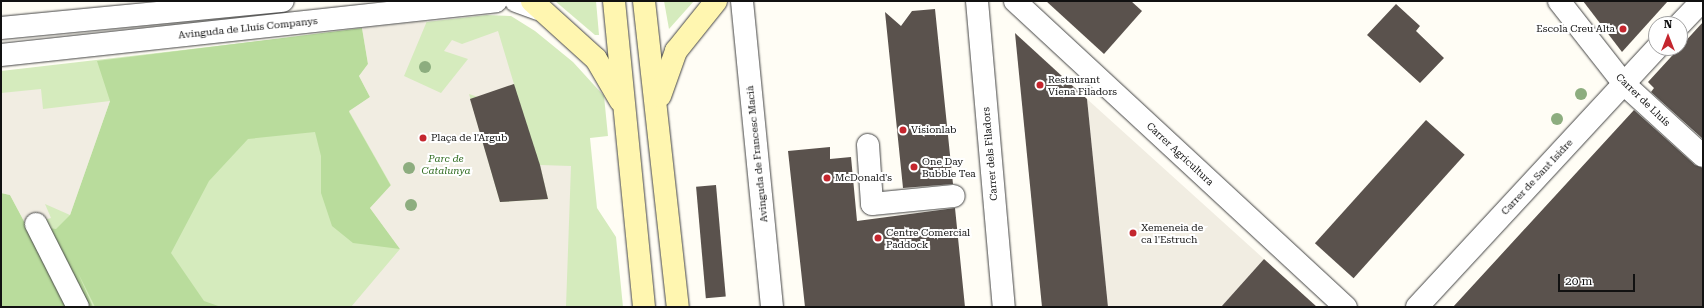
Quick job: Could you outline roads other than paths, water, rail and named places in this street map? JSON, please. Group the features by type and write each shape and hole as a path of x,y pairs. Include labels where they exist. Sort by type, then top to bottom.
{"main road":[{"path":"614,1 644,307"},
{"path":"644,1 678,307"},
{"path":"596,59 620,65 651,63 667,59 676,51 716,1"},
{"path":"535,5 596,59 625,110"},
{"path":"657,111 667,69 676,51"}],"street":[{"path":"1,28 283,1"},
{"name":"Avinguda de Lluís Companys","path":"1,55 496,1"},
{"path":"516,1 535,5"},
{"name":"Avinguda de Francesc Macià","path":"742,1 772,307"},
{"name":"Carrer dels Filadors","path":"976,1 1004,307"},
{"name":"Carrer Agricultura","path":"1015,1 1346,307"},
{"name":"Carrer de Lluís","path":"1559,1 1624,84 1703,156"},
{"path":"1688,16 1702,1"},
{"name":"Carrer de Sant Isidre","path":"1417,307 1650,56"},
{"path":"868,145 872,204 954,196"},
{"path":"36,224 78,307"}],"place":[{"name":"Escola Creu Alta","path":"1623,29"},
{"name":"Restaurant Viena Filadors","path":"1040,85"},
{"name":"Visionlab","path":"903,130"},
{"name":"Plaça de l'Argub","path":"423,138"},
{"name":"One Day Bubble Tea","path":"914,167"},
{"name":"McDonald's","path":"827,178"},
{"name":"Xemeneia de ca l'Estruch","path":"1133,233"},
{"name":"Centre Comercial Paddock","path":"878,238"}],"park label":[{"name":"Parc de Catalunya","path":"446,164"}]}
